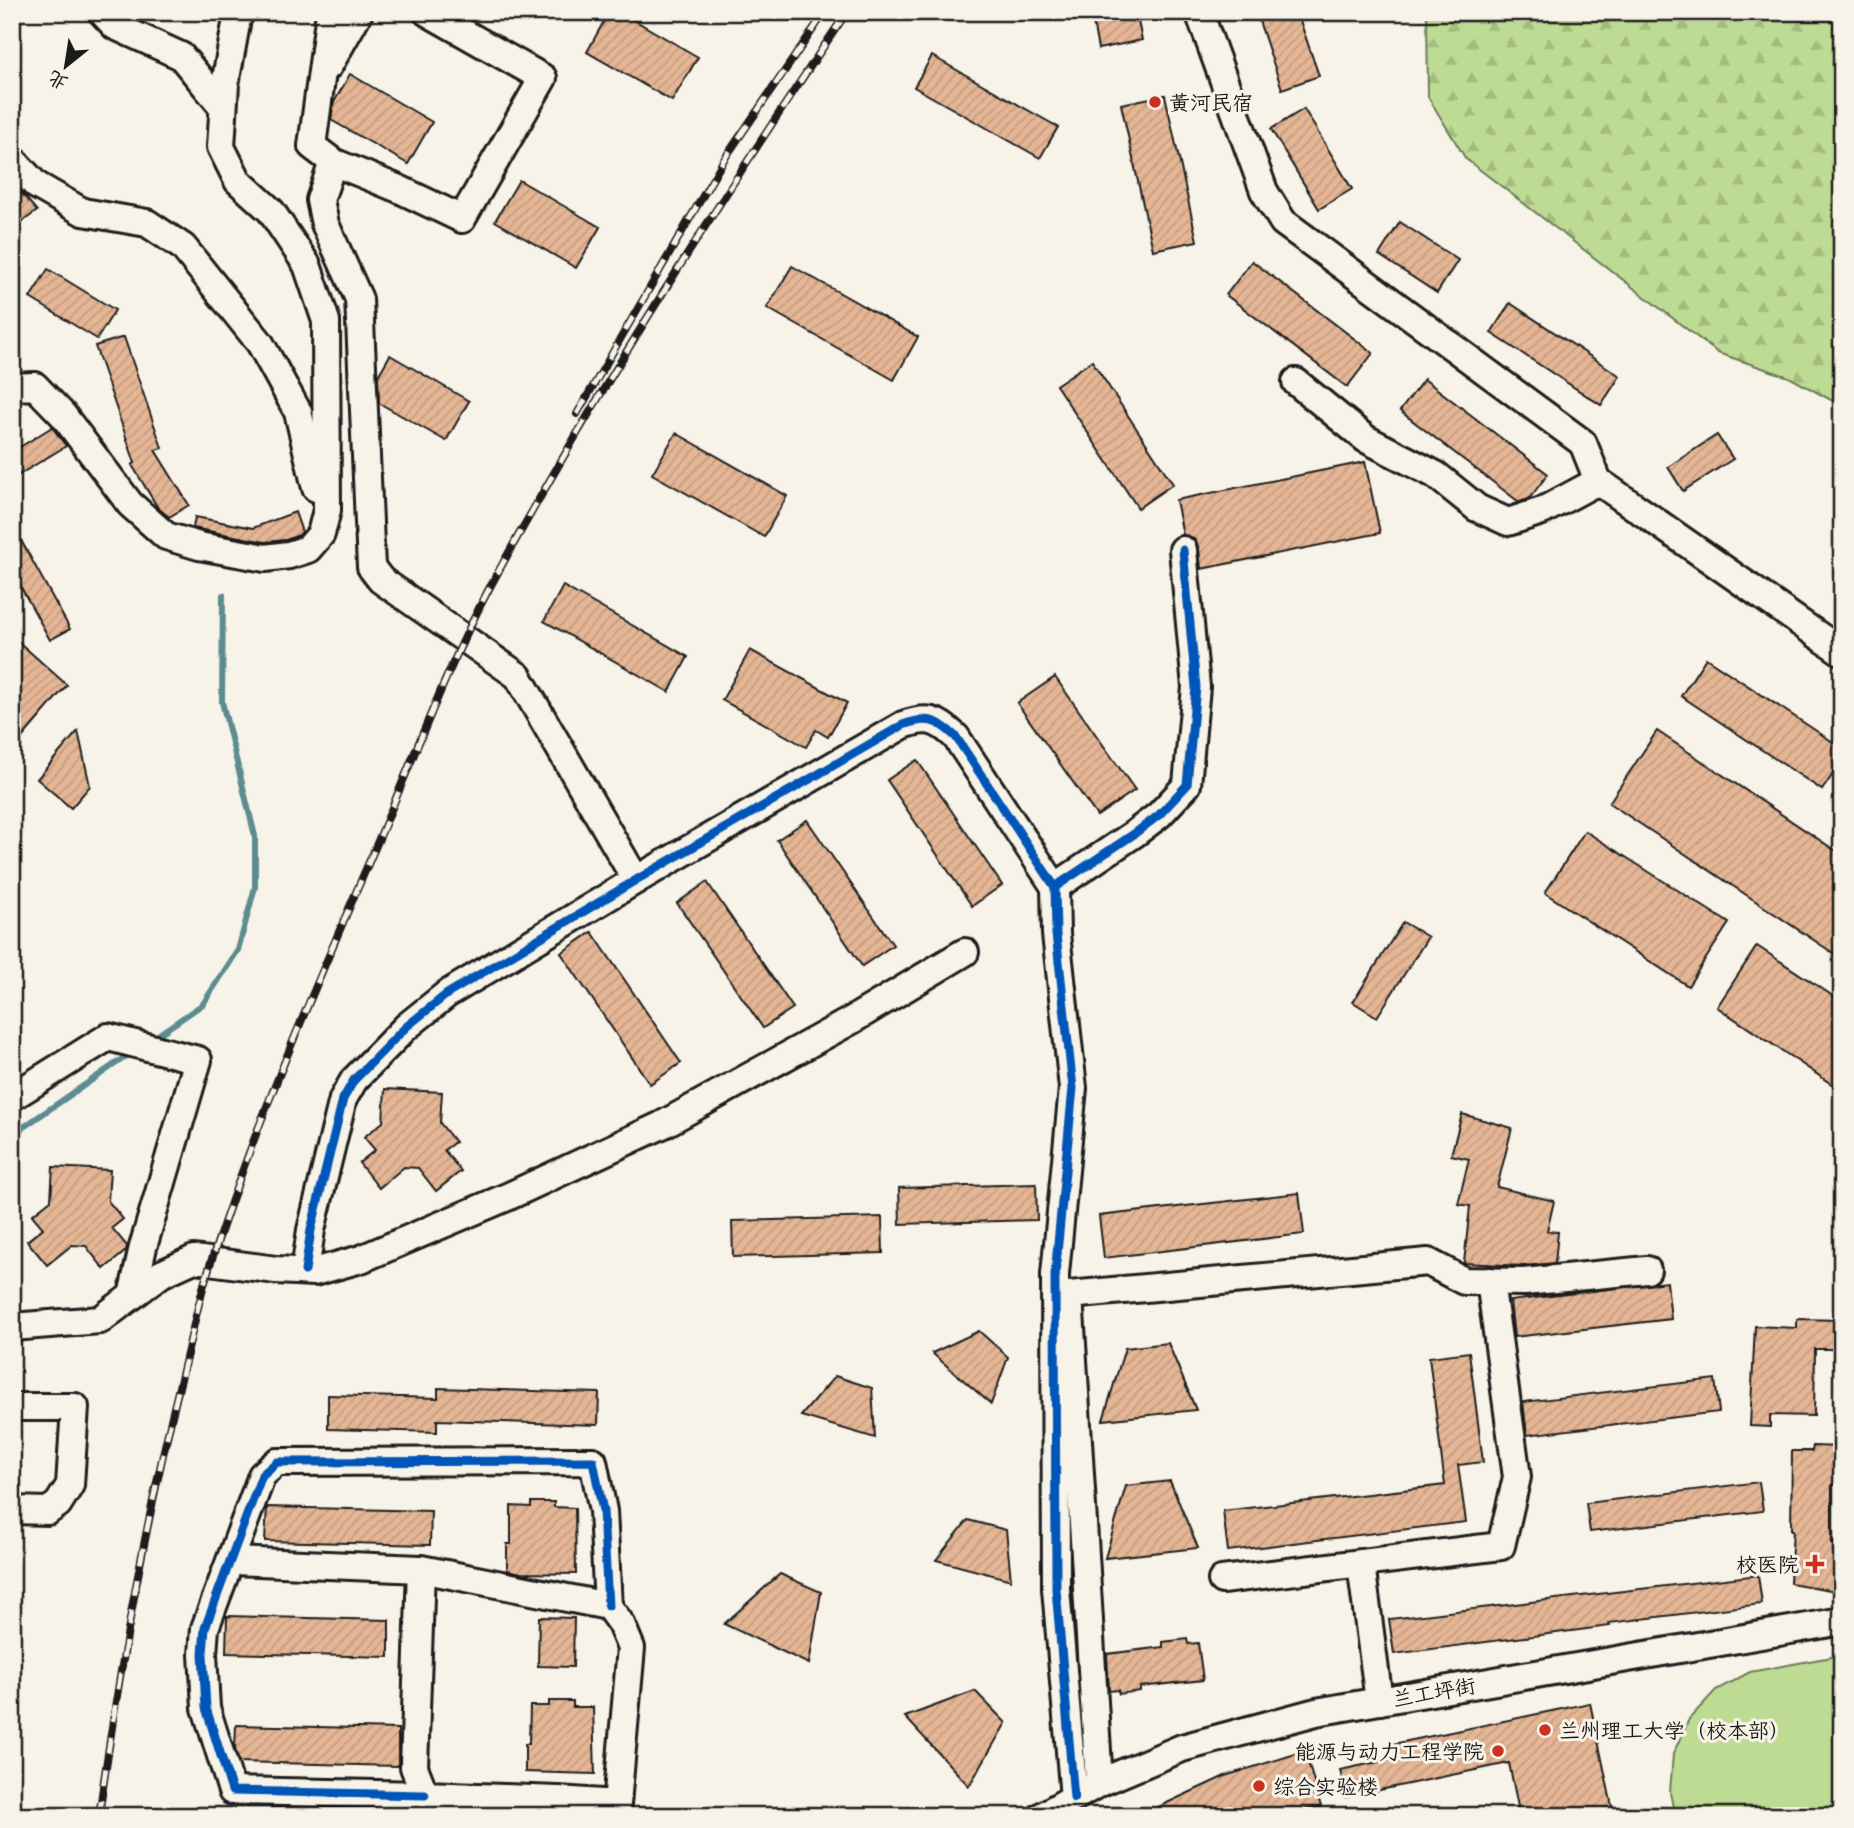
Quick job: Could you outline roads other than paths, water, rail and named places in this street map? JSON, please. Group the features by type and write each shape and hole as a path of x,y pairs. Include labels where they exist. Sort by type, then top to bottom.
{"street":[{"path":"102,12 115,26 181,57 223,107"},
{"path":"12,387 35,386 63,415 130,505 166,536 199,546 265,558 308,549 321,534 327,510 326,321 307,265 271,211 238,181 221,147 225,84 237,19 241,12"},
{"path":"331,12 312,146 333,162 399,188 462,219 543,78 427,12"},
{"path":"321,78 359,12"},
{"path":"1199,12 1264,191 1283,222 1583,443 1598,481 1842,652"},
{"path":"12,159 36,185 83,212 147,223 183,247 260,343 298,412 315,476 321,534"},
{"path":"333,162 320,200 326,224 359,299 371,568 381,580 518,677 636,880"},
{"path":"1296,382 1366,439 1436,475 1477,509 1508,522 1542,511 1598,481"},
{"path":"1055,887 1159,815 1187,785 1196,687 1182,550"},
{"path":"305,1272 311,1230 343,1099 354,1080 406,1027 447,994 636,880 903,725 920,719 945,726 956,737 1055,887 1056,934 1073,1088 1055,1274 1056,1588 1074,1798"},
{"path":"12,1327 100,1320 161,1274 194,1259 314,1272 361,1259 507,1197 662,1125 852,1020 965,952"},
{"path":"12,1097 108,1037 198,1059 143,1247 132,1296"},
{"path":"1099,1783 1069,1295 1428,1262 1464,1281 1524,1282 1647,1270"},
{"path":"1222,1580 1501,1546 1517,1477 1490,1281"},
{"path":"12,1408 75,1407 70,1485 65,1496 48,1511 12,1510"},
{"path":"593,1461 603,1511 608,1606 621,1624 631,1648 617,1804 558,1808 425,1795 232,1791 206,1708 203,1654 205,1628 232,1561 262,1475 277,1462 593,1461"},
{"path":"232,1561 421,1569 608,1606"},
{"path":"1361,1564 1379,1701"},
{"path":"421,1569 414,1767 425,1795"},
{"name":"兰工坪街","path":"1042,1816 1099,1783 1182,1748 1316,1712 1842,1622"}],"waterway":[{"path":"152,1039 203,1004 238,950 255,887 255,836 222,702 223,595"},
{"path":"12,1135 134,1051"}],"railway":[{"path":"577,414 723,161 825,12"},
{"path":"99,1816 144,1546 201,1294 242,1171 307,1008 445,682 491,585 574,438 662,294 847,12"}],"place":[{"name":"黄河民宿","path":"1155,102"},
{"name":"校医院","path":"1815,1564"},
{"name":"兰州理工大学（校本部）","path":"1545,1730"},
{"name":"能源与动力工程学院","path":"1498,1751"},
{"name":"综合实验楼","path":"1259,1786"}]}
